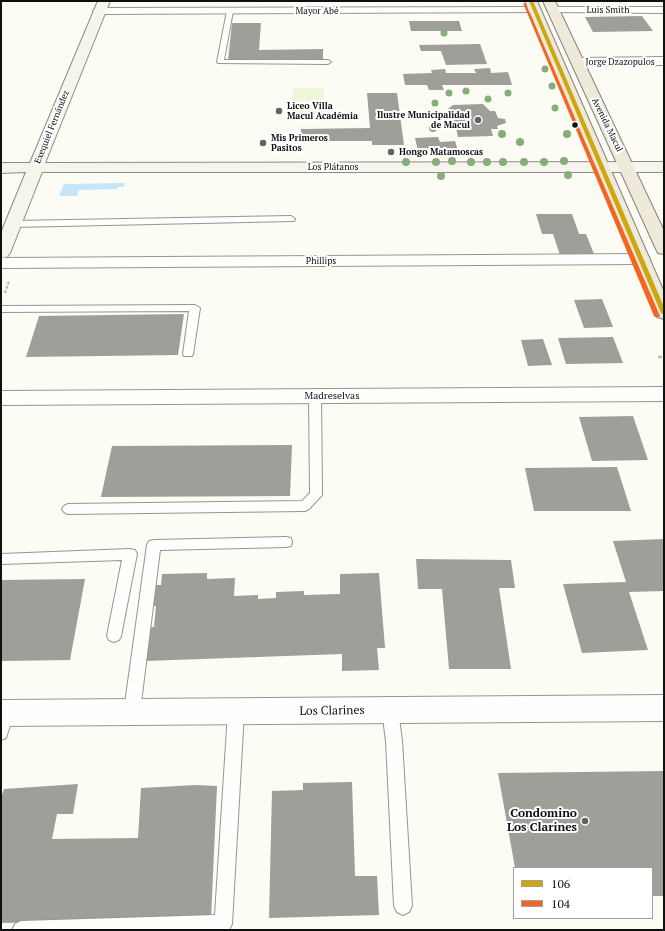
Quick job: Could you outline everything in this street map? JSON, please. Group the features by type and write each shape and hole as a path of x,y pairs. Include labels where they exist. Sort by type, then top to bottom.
{"main road":[{"name":"Avenida Macul","path":"533,6 664,313"},
{"name":"Avenida Macul","path":"551,6 664,249"}],"street":[{"name":"Mayor Abé","path":"102,6 230,11 533,6"},
{"name":"Exequiel Fernández","path":"1,253 102,6"},
{"name":"Luis Smith","path":"551,6 664,10"},
{"name":"Jorge Dzazopulos","path":"577,62 664,61"},
{"name":"Los Plátanos","path":"1,168 664,167"},
{"name":"Phillips","path":"1,263 641,259"},
{"name":"Madreselvas","path":"1,398 664,394"},
{"name":"Los Clarines","path":"3,720 132,711 236,712 664,708"}],"lane":[{"path":"230,11 220,62 328,62"},
{"path":"13,224 291,219"},
{"path":"1,309 195,308 188,354"},
{"path":"68,509 305,506 316,495 315,396"},
{"path":"132,711 154,545 286,542"},
{"path":"1,559 130,554 114,636"},
{"path":"390,710 394,741 403,906"},
{"path":"21,930 223,924 236,712"}],"path":[{"path":"658,357 664,357"}],"green space":[{"path":"293,88 324,88 324,117 291,117"}],"water":[{"path":"125,183 124,187 118,187 117,189 79,190 77,196 59,196 64,184"}],"building":[{"path":"642,16 653,31 593,32 585,17"},
{"path":"409,21 459,21 462,31 411,31"},
{"path":"232,23 261,23 259,50 323,49 323,59 228,60"},
{"path":"480,44 487,64 446,65 441,51 421,51 419,45"},
{"path":"490,68 491,73 508,72 512,85 442,85 444,90 429,90 427,85 405,85 403,74 432,73 431,70 445,69 446,73 476,73 474,69"},
{"path":"367,93 397,93 404,145 372,145 372,141 301,141 301,129 370,128"},
{"name":"Ilustre Municipalidad de Macul","path":"483,104 490,111 495,111 498,118 505,119 506,123 497,126 498,129 491,129 493,136 458,137 456,128 452,125 448,109 453,105"},
{"path":"438,137 440,142 455,141 458,151 418,151 415,138"},
{"path":"536,214 572,214 579,234 586,234 594,254 560,255 553,234 542,234"},
{"path":"602,299 613,327 584,328 574,300"},
{"path":"184,314 178,355 26,357 39,316"},
{"path":"613,337 623,363 566,364 558,338"},
{"path":"543,339 552,365 528,366 521,340"},
{"path":"633,416 648,460 592,461 579,417"},
{"path":"292,445 290,496 101,497 112,446"},
{"path":"617,467 631,511 534,511 525,468"},
{"path":"664,539 664,591 629,592 648,650 582,653 563,584 626,582 613,541"},
{"path":"416,559 511,560 515,588 499,588 511,669 449,669 442,589 418,589"},
{"path":"207,573 207,579 235,578 234,596 258,595 258,599 276,598 276,592 304,591 304,595 340,594 340,574 379,573 385,648 377,648 379,670 342,671 342,654 145,661 149,627 154,627 156,606 152,606 154,585 161,585 162,574"},
{"path":"85,579 70,660 1,661 1,580"},
{"name":"Condomino Los Clarines","path":"664,771 664,896 653,896 653,867 515,867 498,773"},
{"path":"352,782 355,876 377,876 379,915 269,918 272,791 303,790 303,783"},
{"path":"78,784 73,814 57,814 52,839 138,838 141,788 196,785 217,786 211,919 1,923 1,798 4,789"}],"transit line":[{"name":"106","path":"531,1 664,313"},
{"name":"104","path":"524,4 657,316"}],"place":[{"name":"Liceo Villa Macul Académia","path":"279,111"},
{"name":"Ilustre Municipalidad de Macul","path":"478,120"},
{"name":"Mis Primeros Pasitos","path":"263,143"},
{"name":"Hongo Matamoscas","path":"391,152"},
{"name":"Condomino Los Clarines","path":"585,821"}]}
